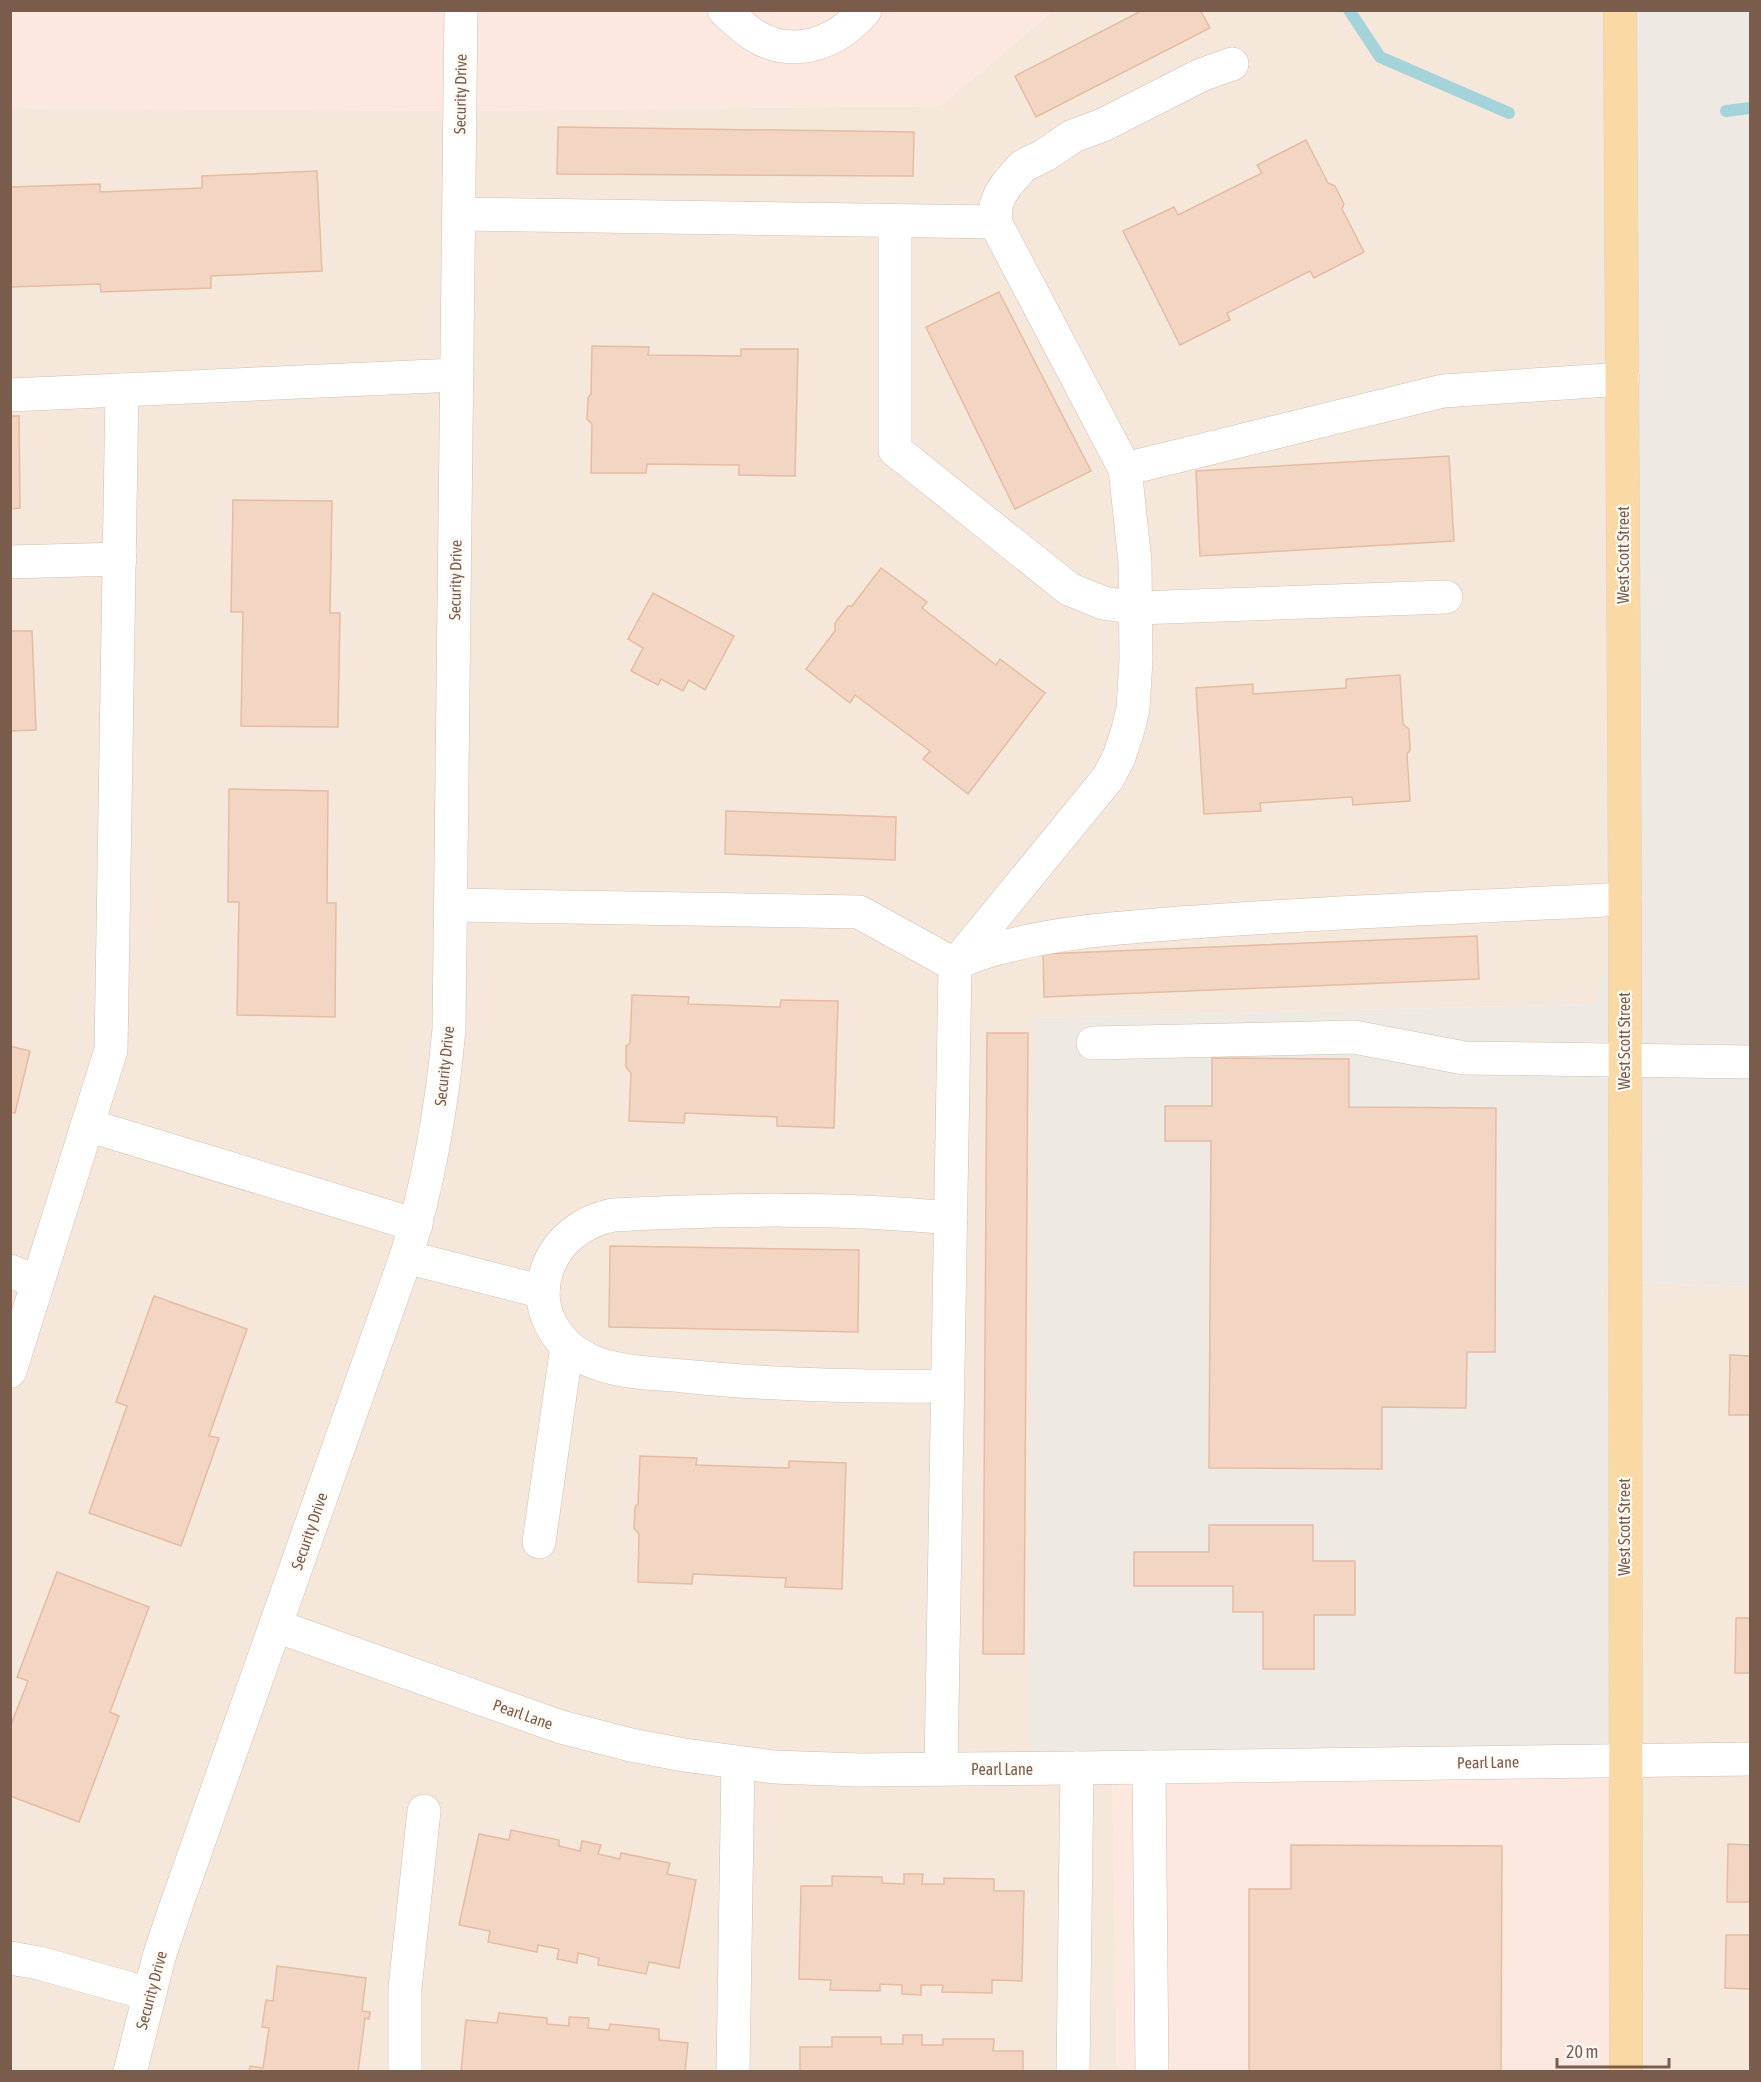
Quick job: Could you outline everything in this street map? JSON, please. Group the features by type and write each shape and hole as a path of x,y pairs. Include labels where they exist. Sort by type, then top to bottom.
{"main road":[{"name":"West Scott Street","path":"1620,10 1625,899 1626,2072"}],"street":[{"name":"Security Drive","path":"130,2072 149,1994 175,1909 406,1257 416,1225 435,1140 449,1029 461,10"},
{"path":"724,10 757,37 787,47 810,46 838,36 865,10"},
{"path":"941,1769 955,965 1108,778 1119,757 1133,709 1137,608 1132,525 1125,469 995,222 996,206 1006,184 1023,166 1045,155 1072,136 1103,125 1201,75 1232,64"},
{"path":"459,214 995,222"},
{"path":"895,221 896,450 1069,588 1103,603 1137,608 1446,597"},
{"path":"10,395 457,375"},
{"path":"1125,469 1443,391 1623,379"},
{"path":"10,1371 24,1276 87,1125 111,1050 122,390"},
{"path":"10,562 120,559"},
{"path":"1017,890 1050,936"},
{"path":"955,965 967,958 1050,936 1136,927 1233,919 1625,899"},
{"path":"451,905 859,912 955,965"},
{"path":"1093,1043 1354,1037 1464,1058 1750,1062"},
{"path":"87,1125 416,1225"},
{"path":"947,1386 807,1385 660,1374 605,1366 588,1360 567,1346 559,1337 546,1316 543,1292 549,1265 562,1244 579,1228 602,1217 613,1215 749,1209 835,1210 951,1218"},
{"path":"406,1257 543,1292"},
{"path":"539,1542 567,1346"},
{"name":"Pearl Lane","path":"276,1626 561,1726 631,1745 738,1763 810,1769 941,1769 1750,1759"},
{"path":"733,2072 738,1763"},
{"path":"1149,1767 1152,2072"},
{"path":"1072,2072 1077,1768"},
{"path":"405,2072 405,1988 424,1811"},
{"path":"10,1958 39,1963 149,1994"}],"shaded area":[{"path":"11,11 1053,11 940,106 460,111 11,108"},
{"path":"1053,11 1620,11 1625,899 1595,1004 1034,1018 1112,1768 1117,2071 11,2072 11,108 460,111 940,106"},
{"path":"1620,11 1750,11 1750,1287 1602,1281 1625,1761 1030,1768 1034,1018 1595,1004 1625,899"},
{"path":"1602,1281 1750,1287 1750,2071 1626,2071 1625,1761"},
{"path":"1625,1761 1626,2071 1117,2071 1112,1768"}],"building":[{"path":"1143,10 1200,10 1210,28 1036,117 1015,76"},
{"path":"558,127 914,132 913,176 557,174"},
{"path":"1306,140 1328,183 1335,186 1344,204 1342,209 1364,252 1314,278 1310,271 1227,313 1230,320 1180,345 1123,231 1174,207 1178,215 1262,173 1257,165"},
{"path":"317,171 322,271 211,276 211,288 101,292 100,284 10,287 10,187 100,184 100,192 202,188 202,176"},
{"path":"999,292 1091,471 1015,509 926,327"},
{"path":"592,346 649,347 648,355 741,356 741,349 798,349 795,476 739,475 739,465 647,464 646,473 591,473 592,424 587,419 588,398 591,394"},
{"path":"10,416 19,416 20,508 10,509"},
{"path":"1449,456 1454,541 1200,556 1196,471"},
{"path":"233,500 332,501 330,613 340,613 338,727 241,726 243,612 231,612"},
{"path":"881,568 927,602 922,608 996,665 1000,659 1045,693 968,794 923,759 930,751 855,695 850,703 806,669 835,631 835,623 848,606 852,606"},
{"path":"653,593 734,636 705,690 689,680 683,691 661,679 658,685 631,671 643,648 628,639"},
{"path":"10,631 32,631 36,730 10,731"},
{"path":"1400,675 1403,724 1409,729 1410,750 1407,754 1410,801 1353,805 1352,797 1260,803 1261,811 1204,814 1196,688 1253,684 1253,694 1346,688 1346,679"},
{"path":"229,789 328,791 327,903 336,903 335,1017 237,1015 239,902 228,902"},
{"path":"726,811 896,817 895,860 725,854"},
{"path":"1477,936 1479,979 1044,997 1043,954"},
{"path":"632,995 689,997 688,1004 780,1007 781,1000 838,1001 834,1128 777,1126 777,1117 685,1113 684,1123 629,1121 631,1073 626,1067 626,1046 630,1043"},
{"path":"987,1033 1028,1033 1024,1654 983,1654"},
{"path":"10,1046 30,1051 15,1113 10,1112"},
{"path":"1212,1058 1349,1059 1349,1107 1496,1108 1495,1352 1467,1352 1466,1408 1382,1407 1382,1469 1209,1468 1211,1141 1165,1141 1165,1106 1212,1106"},
{"path":"610,1246 859,1250 858,1332 609,1327"},
{"path":"154,1296 247,1329 209,1436 219,1438 181,1546 89,1513 127,1406 116,1402"},
{"path":"1730,1355 1750,1356 1750,1415 1729,1415"},
{"path":"640,1456 697,1458 696,1465 789,1468 789,1461 846,1463 842,1589 785,1587 786,1578 693,1574 692,1584 638,1582 639,1534 634,1528 635,1507 638,1504"},
{"path":"1209,1525 1313,1525 1313,1561 1355,1561 1355,1615 1314,1615 1314,1669 1263,1669 1263,1612 1233,1612 1233,1586 1134,1586 1134,1552 1209,1552"},
{"path":"57,1572 149,1607 110,1712 119,1716 79,1822 10,1796 10,1727 28,1681 17,1677"},
{"path":"1736,1618 1750,1618 1750,1673 1735,1673"},
{"path":"511,1830 559,1840 559,1846 580,1851 582,1841 601,1845 598,1854 620,1859 621,1853 670,1863 667,1874 696,1880 679,1968 649,1962 646,1974 598,1965 599,1958 578,1953 577,1963 557,1959 559,1949 538,1945 537,1952 488,1942 490,1931 459,1925 479,1834 509,1840"},
{"path":"1728,1844 1750,1845 1750,1902 1727,1902"},
{"path":"1291,1845 1502,1846 1501,2072 1249,2072 1249,1889 1291,1889"},
{"path":"904,1874 923,1874 922,1884 944,1884 944,1878 994,1879 994,1891 1024,1891 1022,1981 992,1980 992,1993 942,1992 943,1985 921,1985 921,1995 902,1994 902,1985 880,1984 880,1991 830,1990 831,1980 799,1979 801,1886 832,1886 832,1876 882,1877 882,1883 904,1884"},
{"path":"1726,1935 1750,1935 1750,1989 1725,1988"},
{"path":"277,1966 366,1978 362,2011 370,2012 369,2019 365,2018 358,2072 249,2072 250,2066 263,2068 269,2028 262,2027 266,2000 273,2001"},
{"path":"499,2013 547,2018 547,2024 569,2026 569,2017 589,2018 588,2028 609,2030 610,2024 659,2029 659,2040 688,2043 685,2072 461,2072 466,2020 497,2023"},
{"path":"903,2035 922,2035 922,2045 943,2045 943,2039 994,2039 993,2051 1023,2051 1023,2072 800,2072 800,2047 832,2047 832,2037 881,2037 881,2044 903,2044"}],"waterway":[{"path":"1349,10 1380,57 1509,113"},
{"path":"1726,111 1750,108"}]}
